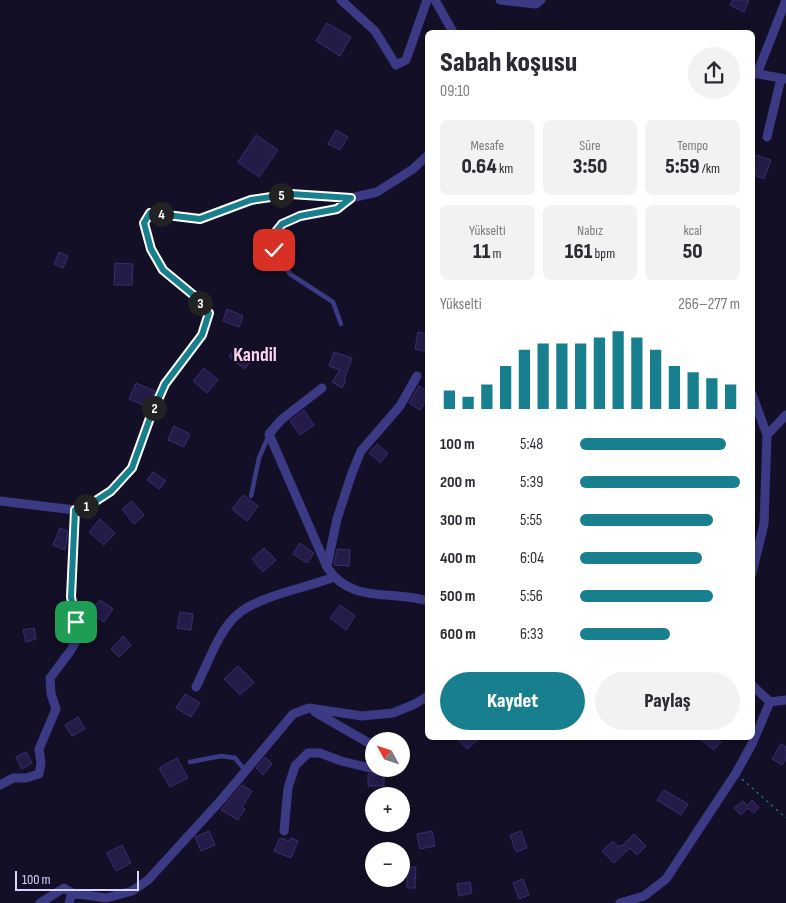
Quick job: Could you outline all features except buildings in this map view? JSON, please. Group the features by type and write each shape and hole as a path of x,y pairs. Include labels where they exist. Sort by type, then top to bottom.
{"street":[{"path":"341,0 375,31 396,65 406,60 427,0"},
{"path":"435,0 452,30"},
{"path":"500,0 536,4 541,0"},
{"path":"767,137 784,78 755,73 786,0"},
{"path":"0,501 75,510 88,506 111,491 132,468 150,418 165,384 202,335 209,313 197,298 163,270 151,249 144,223 150,213 200,219 251,200 291,194 351,198 377,192 413,169 425,158"},
{"path":"327,567 337,519 361,451 400,406 418,376"},
{"path":"322,388 282,419 269,434 327,567 334,577 356,591 414,597 425,600"},
{"path":"755,402 767,435 764,524 755,561"},
{"path":"767,435 786,415"},
{"path":"0,786 13,778 26,778 38,774 41,763 39,749 56,709 51,694 50,678 71,650 77,638 71,597 75,510"},
{"path":"196,687 224,631 238,614 263,600 334,577"},
{"path":"755,688 770,702"},
{"path":"40,903 64,888 72,894 106,898 132,891 148,880 222,799 293,714 309,708 362,716 392,713 425,698"},
{"path":"770,702 786,700"},
{"path":"755,737 770,702"},
{"path":"309,708 365,741"},
{"path":"620,903 644,896 666,879 736,774 754,740"},
{"path":"284,831 288,788 295,766 308,753 320,753 365,767"},
{"path":"69,903 72,894"}],"lane":[{"path":"341,324 333,302 290,274 274,250 274,234 282,224 300,216 337,209 351,198"},
{"path":"251,496 258,458 269,434"},
{"path":"190,762 221,756 235,758 245,770"}],"path":[{"path":"736,774 786,818"}],"district":[{"name":"Kandil","path":"255,354"}],"route":[{"path":"76,622 71,597 75,510 88,506 111,491 132,468 150,418 165,384 202,335 209,313 197,298 163,270 151,249 144,223 150,213 200,219 251,200 291,194 351,198 337,209 300,216 282,224 274,234 274,250"}]}
